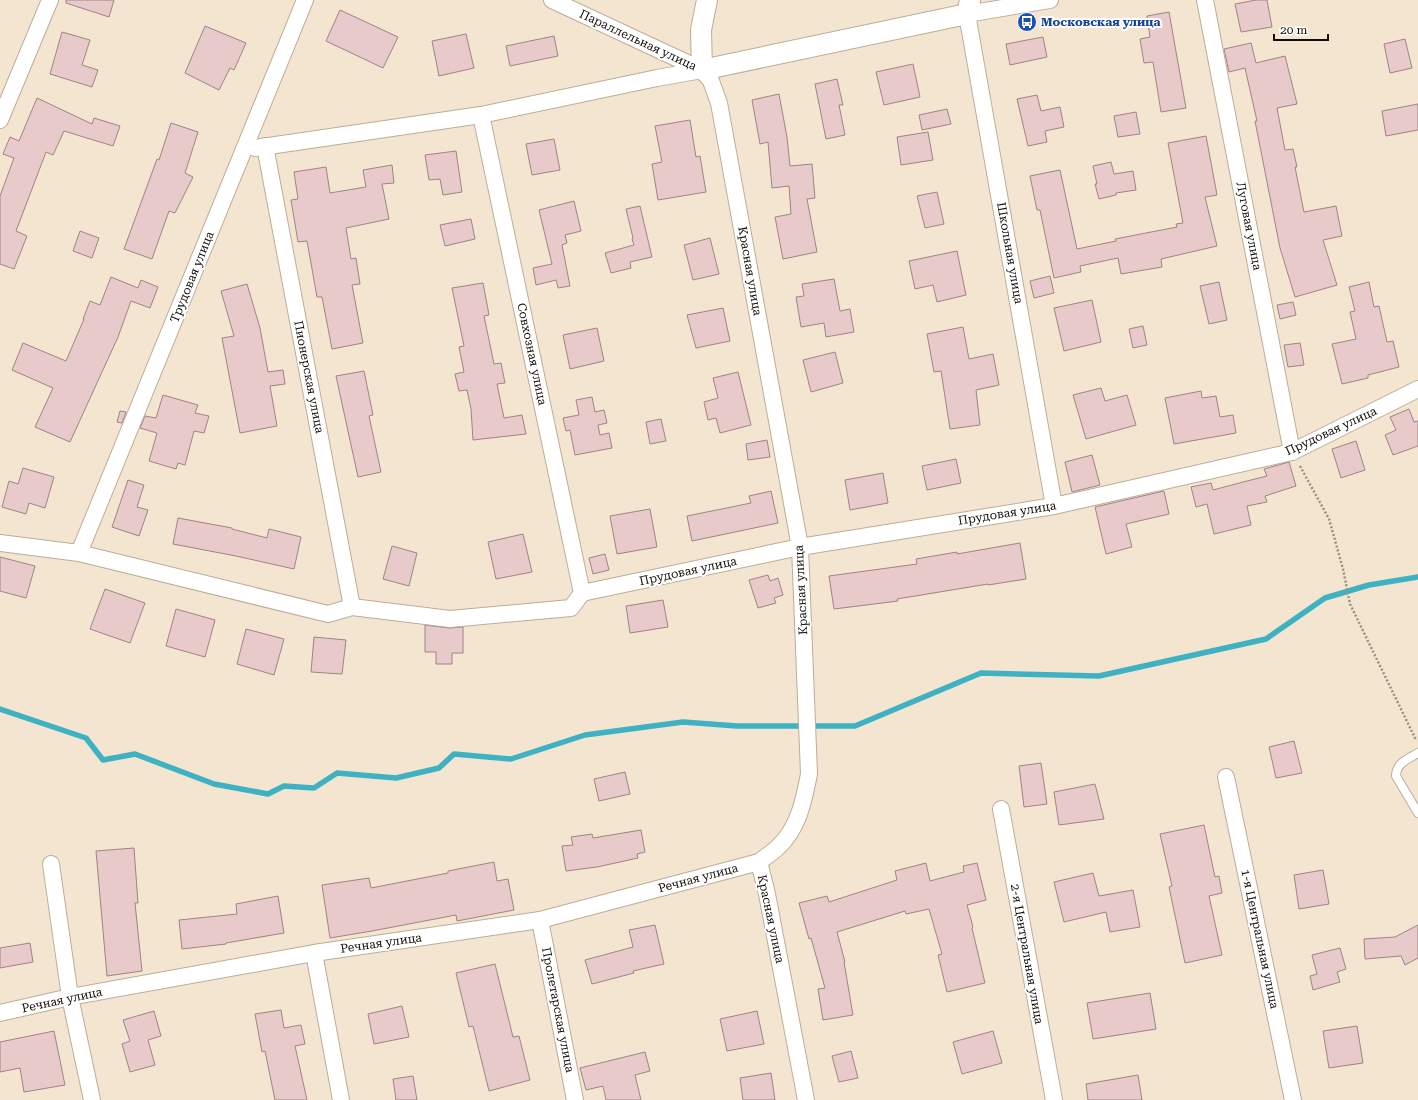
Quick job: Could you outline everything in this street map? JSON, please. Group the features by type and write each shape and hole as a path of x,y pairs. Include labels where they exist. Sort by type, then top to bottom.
{"street":[{"path":"0,120 50,0"},
{"name":"Трудовая улица","path":"79,553 305,0"},
{"name":"Параллельная улица","path":"552,0 702,70"},
{"path":"702,70 701,30 707,0"},
{"path":"244,149 481,114 702,70 969,7 1050,0"},
{"name":"Луговая улица","path":"1205,0 1292,452"},
{"name":"Школьная улица","path":"969,7 1054,506"},
{"name":"Красная улица","path":"702,70 711,81 719,103 800,547 809,774 803,805 794,827 780,846 759,862 767,894 806,1100"},
{"name":"Совхозная улица","path":"481,114 582,593"},
{"name":"Пионерская улица","path":"265,146 352,607"},
{"name":"Прудовая улица","path":"582,593 800,547 1054,506 1292,452 1418,389"},
{"path":"0,543 79,553 328,614 352,607 450,619 571,608 582,593"},
{"name":"1-я Центральная улица","path":"1226,777 1293,1100"},
{"name":"2-я Центральная улица","path":"1001,809 1054,1100"},
{"name":"Речная улица","path":"0,1013 70,997 314,953 540,920 759,862"},
{"path":"50,864 70,997 92,1100"},
{"name":"Пролетарская улица","path":"540,920 575,1100"},
{"path":"314,953 341,1100"}],"lane":[{"path":"1418,753 1400,764 1396,772 1397,779 1418,813"}],"path":[{"path":"1292,452 1329,519 1343,569 1350,604 1418,744"}],"building":[{"path":"66,0 114,0 109,17 66,3"},
{"path":"1256,0 1267,0 1272,27 1241,32 1235,4"},
{"path":"340,10 398,37 383,68 326,41"},
{"path":"1169,12 1186,108 1161,112 1153,62 1144,63 1140,39 1150,37 1147,16"},
{"path":"205,26 246,43 234,70 230,68 219,90 185,73"},
{"path":"62,32 90,40 82,65 98,70 92,87 50,74"},
{"path":"466,34 474,68 439,76 432,41"},
{"path":"554,36 558,56 510,66 506,46"},
{"path":"1043,37 1047,57 1010,65 1006,44"},
{"path":"1405,39 1412,68 1390,73 1384,44"},
{"path":"1251,43 1256,63 1285,56 1297,104 1277,108 1285,150 1293,149 1304,212 1336,206 1342,236 1323,240 1337,285 1295,297 1280,248 1255,121 1257,121 1245,68 1229,72 1224,49"},
{"path":"913,64 920,97 884,105 876,72"},
{"path":"837,79 843,105 839,105 845,135 826,139 815,84"},
{"path":"779,94 787,137 790,166 812,164 815,198 807,199 817,252 783,259 775,217 791,214 789,186 772,188 768,142 760,144 752,100"},
{"path":"1037,95 1041,111 1060,107 1064,127 1045,131 1047,142 1028,146 1017,99"},
{"path":"37,98 92,124 94,118 120,126 113,146 64,131 53,155 46,152 16,231 27,236 14,269 0,264 0,196 14,158 3,154 10,137 19,141"},
{"path":"1418,104 1418,130 1386,136 1382,111"},
{"path":"947,109 951,124 922,130 919,115"},
{"path":"1136,112 1140,134 1118,137 1114,116"},
{"path":"690,120 696,157 700,156 706,192 658,200 652,164 662,162 655,126"},
{"path":"171,123 198,132 185,173 193,177 175,213 169,211 152,259 124,249 157,159 159,160"},
{"path":"928,132 933,160 901,165 897,137"},
{"path":"1206,136 1217,195 1205,197 1217,246 1161,259 1162,267 1121,274 1118,258 1080,266 1081,272 1054,278 1040,210 1037,210 1030,176 1060,170 1077,249 1116,241 1115,239 1177,227 1176,224 1183,223 1168,143"},
{"path":"554,139 560,170 532,175 526,144"},
{"path":"456,151 462,192 443,195 440,179 429,180 425,155"},
{"path":"1111,162 1114,174 1133,171 1136,190 1116,193 1116,195 1099,199 1095,184 1097,184 1093,166"},
{"path":"392,165 394,183 382,184 389,219 346,228 351,259 356,258 360,284 352,285 363,343 332,349 322,297 317,297 307,241 298,242 291,200 298,199 294,172 326,167 330,193 366,187 363,170"},
{"path":"937,192 944,224 925,228 917,196"},
{"path":"574,201 581,231 565,235 567,243 562,245 570,286 558,288 556,280 536,285 533,268 552,264 539,210"},
{"path":"640,206 652,257 630,262 631,268 611,273 605,253 634,245 626,209"},
{"path":"471,219 475,239 445,246 440,225"},
{"path":"80,231 99,238 92,258 73,251"},
{"path":"710,238 719,274 693,280 684,245"},
{"path":"957,251 966,295 937,302 933,285 915,289 909,261"},
{"path":"1050,276 1054,293 1034,298 1030,281"},
{"path":"111,277 138,288 141,280 158,287 150,308 131,301 118,337 70,442 35,427 53,388 12,370 23,343 66,361 90,301 100,305"},
{"path":"834,279 840,311 850,309 854,332 826,337 824,323 801,327 796,297 804,296 802,284"},
{"path":"1219,282 1227,320 1209,324 1200,286"},
{"path":"1369,282 1374,307 1379,306 1387,342 1393,341 1399,367 1368,375 1368,378 1342,384 1332,344 1356,339 1350,312 1355,311 1349,287"},
{"path":"483,283 489,315 484,316 494,364 501,363 505,383 497,384 504,418 522,415 526,434 473,440 471,409 467,390 459,391 455,374 464,372 459,347 464,346 452,288"},
{"path":"247,284 260,328 268,372 283,370 285,384 270,386 277,426 240,433 222,338 234,336 221,291"},
{"path":"1092,300 1101,342 1064,351 1054,308"},
{"path":"1293,302 1296,315 1280,319 1277,305"},
{"path":"723,308 730,341 696,348 687,315"},
{"path":"1143,326 1147,345 1133,348 1129,329"},
{"path":"963,327 969,359 993,354 999,385 976,390 980,425 950,429 941,371 934,372 927,334"},
{"path":"597,328 604,361 570,369 563,335"},
{"path":"1300,343 1304,365 1288,367 1284,345"},
{"path":"835,352 843,383 811,392 803,360"},
{"path":"364,371 373,415 369,416 381,472 358,477 336,376"},
{"path":"738,372 751,425 720,433 716,418 708,420 704,402 718,398 713,378"},
{"path":"1101,388 1105,401 1127,395 1136,425 1086,439 1073,395"},
{"path":"1201,391 1202,398 1216,396 1220,417 1233,415 1236,433 1174,444 1165,398"},
{"path":"163,395 198,405 195,413 209,416 204,433 194,431 185,465 178,463 176,469 149,461 157,433 140,428 145,416 156,418"},
{"path":"592,397 595,412 604,410 607,423 598,425 600,435 609,433 612,448 575,455 570,430 566,431 563,418 579,415 576,400"},
{"path":"1409,409 1414,422 1418,421 1418,446 1393,455 1385,435 1396,430 1390,417"},
{"path":"120,411 126,412 122,423 117,422"},
{"path":"661,419 666,441 650,444 646,422"},
{"path":"767,440 770,457 748,460 746,444"},
{"path":"1356,441 1365,470 1341,478 1332,449"},
{"path":"1092,455 1100,485 1072,492 1065,462"},
{"path":"956,459 961,483 927,490 922,466"},
{"path":"1289,462 1296,486 1265,496 1267,502 1247,506 1251,525 1214,534 1207,504 1196,507 1191,487 1211,483 1213,490 1267,476 1264,469"},
{"path":"23,468 54,477 45,508 29,503 26,514 2,507 9,481 18,484"},
{"path":"883,473 888,503 850,510 845,480"},
{"path":"128,480 144,485 137,507 148,510 139,536 112,527"},
{"path":"771,491 778,523 692,541 687,516 751,503 749,496"},
{"path":"1164,491 1169,514 1126,524 1132,547 1106,554 1095,507"},
{"path":"650,509 657,547 617,554 610,516"},
{"path":"178,518 232,528 267,538 269,529 301,537 294,569 173,544"},
{"path":"523,534 532,572 496,579 488,542"},
{"path":"1020,543 1026,579 897,599 898,601 834,609 829,576 917,564 916,559 957,552 957,554"},
{"path":"392,546 417,553 409,586 383,579"},
{"path":"605,554 609,570 593,574 589,558"},
{"path":"0,557 35,566 26,598 0,591"},
{"path":"768,575 770,581 778,578 783,595 774,598 776,603 758,608 749,580"},
{"path":"105,589 145,603 130,643 90,629"},
{"path":"663,600 668,627 630,633 626,606"},
{"path":"176,609 215,620 205,657 166,646"},
{"path":"425,625 449,628 463,627 463,653 452,653 452,664 436,664 436,652 425,652"},
{"path":"246,629 284,639 274,675 237,664"},
{"path":"314,637 346,640 342,674 311,672"},
{"path":"1294,741 1302,773 1276,778 1269,747"},
{"path":"1041,763 1047,804 1024,807 1019,766"},
{"path":"625,772 630,794 599,801 594,779"},
{"path":"1095,784 1104,819 1059,825 1054,792"},
{"path":"1204,825 1215,877 1219,876 1222,893 1209,896 1222,955 1185,963 1169,887 1172,886 1160,834"},
{"path":"641,830 645,852 637,854 638,858 597,867 566,871 562,846 573,845 571,837 592,834 593,838"},
{"path":"134,848 138,903 135,903 142,971 107,976 96,851"},
{"path":"494,862 497,881 508,879 514,910 457,921 456,915 330,938 322,885 369,878 371,888 448,873 448,871"},
{"path":"926,863 930,881 964,872 963,866 977,863 986,900 967,905 985,983 947,992 938,955 942,954 929,909 906,914 905,911 837,932 845,962 853,1015 823,1020 818,989 825,988 811,938 809,939 799,903 827,896 829,902 897,880 895,871"},
{"path":"1323,870 1329,904 1299,909 1294,875"},
{"path":"1093,873 1099,896 1133,890 1140,927 1110,932 1106,912 1064,922 1054,882"},
{"path":"278,896 284,933 226,944 182,949 179,920 237,914 236,904"},
{"path":"655,925 664,964 633,971 634,973 592,984 585,960 633,947 629,930"},
{"path":"1418,925 1418,958 1405,965 1401,956 1365,959 1364,939 1395,937"},
{"path":"30,943 33,962 0,968 0,948"},
{"path":"1340,948 1346,969 1337,972 1340,982 1313,990 1310,976 1317,974 1312,955"},
{"path":"495,964 513,1037 519,1036 530,1080 489,1091 473,1026 469,1027 456,973"},
{"path":"1150,993 1156,1029 1093,1039 1087,1003"},
{"path":"402,1006 409,1037 374,1044 368,1014"},
{"path":"281,1010 284,1028 301,1025 305,1044 295,1046 307,1100 275,1100 265,1051 262,1052 255,1014"},
{"path":"154,1011 161,1036 148,1040 155,1065 130,1072 122,1044 130,1041 123,1020"},
{"path":"757,1011 764,1044 727,1051 720,1019"},
{"path":"1357,1026 1363,1063 1329,1068 1323,1031"},
{"path":"54,1031 65,1085 24,1092 20,1068 0,1072 0,1042"},
{"path":"993,1031 1002,1063 962,1074 953,1042"},
{"path":"851,1051 858,1078 839,1082 832,1056"},
{"path":"645,1052 650,1071 635,1075 641,1100 606,1100 603,1086 586,1090 580,1068"},
{"path":"771,1073 775,1100 743,1100 740,1078"},
{"path":"1138,1075 1142,1100 1088,1100 1086,1084"},
{"path":"413,1076 417,1100 396,1100 393,1079"}],"waterway":[{"path":"0,709 86,738 103,760 135,754 214,784 268,794 284,786 314,788 337,773 396,778 439,768 454,754 511,759 585,735 683,722 737,726 855,726 981,673 1099,676 1266,639 1325,598 1369,585 1418,577"}],"place":[{"name":"Московская улица","path":"1027,22"}]}
